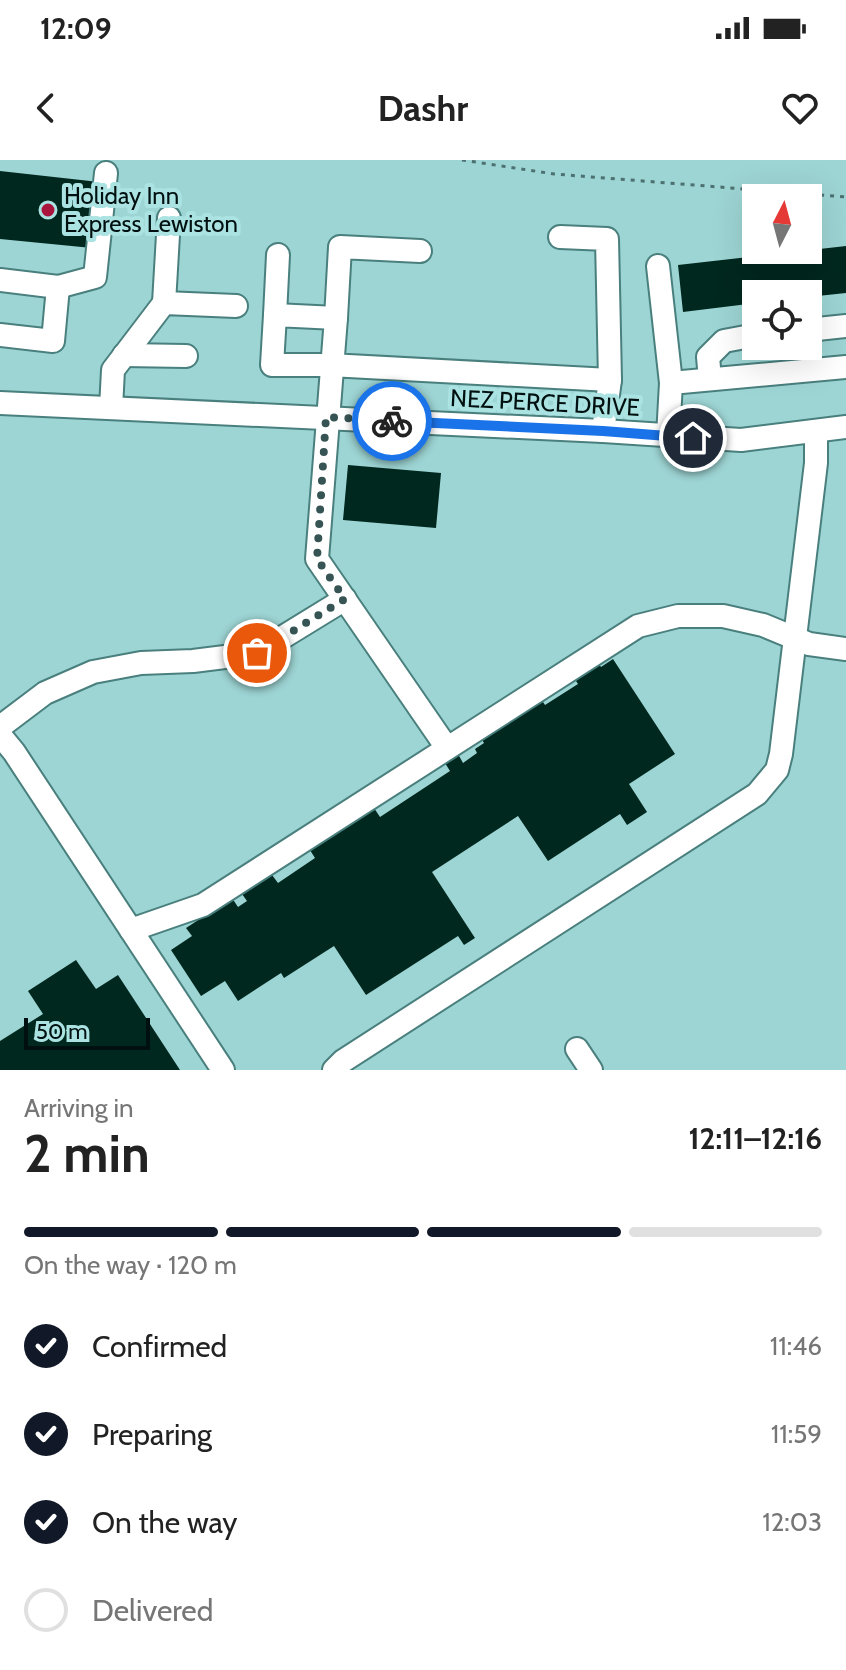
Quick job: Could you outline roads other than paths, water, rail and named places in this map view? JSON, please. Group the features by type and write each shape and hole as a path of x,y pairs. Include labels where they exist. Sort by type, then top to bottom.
{"street":[{"path":"0,280 58,287 95,277 106,173"},
{"path":"111,408 113,370 164,303 169,218"},
{"path":"560,237 607,239 610,380 603,431"},
{"path":"420,251 340,247 317,559 447,748"},
{"path":"278,255 272,365 330,365 610,380"},
{"path":"658,266 671,383 668,436"},
{"path":"0,335 53,341 58,287"},
{"path":"164,303 236,306"},
{"path":"275,315 336,318"},
{"path":"822,329 846,326"},
{"path":"710,379 708,357 724,341 742,338"},
{"path":"124,355 186,356"},
{"path":"671,383 846,367"},
{"name":"NEZ PERCE DRIVE","path":"0,403 741,440 846,427"},
{"path":"334,1070 343,1061 757,794 777,770 816,463 816,431"},
{"path":"0,727 45,693 93,672 141,663 193,661 257,653 345,599"},
{"path":"131,930 203,905 638,626 678,616 723,616 763,625 809,644 846,649"},
{"path":"0,735 223,1070"},
{"path":"577,1049 591,1070"}],"place":[{"name":"Holiday Inn Express Lewiston","path":"48,210"}]}
